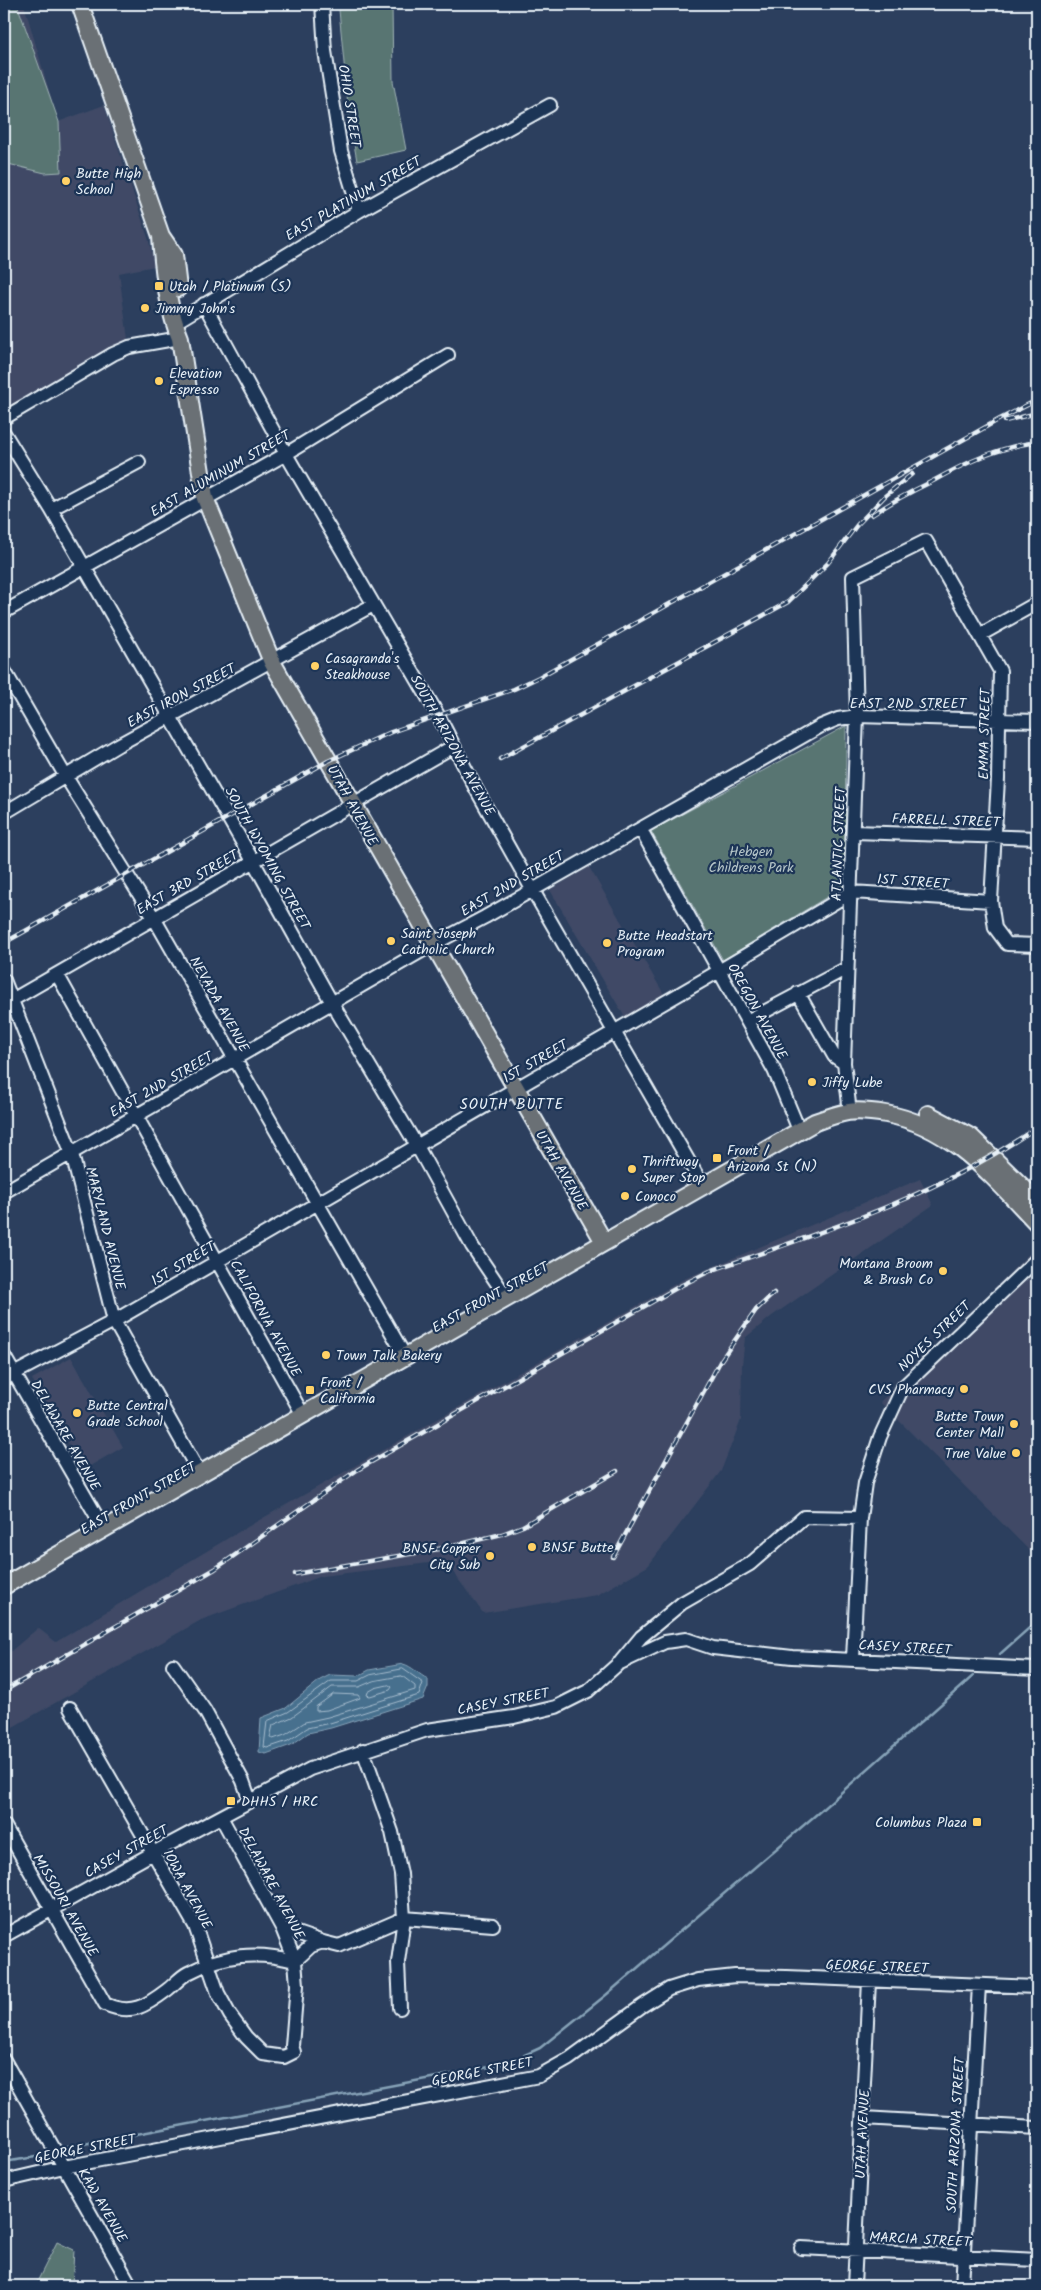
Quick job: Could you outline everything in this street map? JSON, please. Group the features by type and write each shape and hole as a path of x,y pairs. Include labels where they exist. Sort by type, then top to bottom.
{"main road":[{"path":"80,4 160,236"},
{"name":"UTAH AVENUE","path":"160,236 174,255 178,326"},
{"name":"UTAH AVENUE","path":"160,236 164,272 178,326 205,498 272,662 602,1239"},
{"name":"EAST FRONT STREET","path":"4,1574 101,1524 197,1470 829,1107 849,1107 870,1102 908,1107 946,1123 971,1137 979,1153"},
{"path":"979,1153 984,1167 1037,1223"},
{"path":"979,1153 1034,1198"},
{"path":"984,1167 1007,1183 1023,1198 1034,1198"},
{"name":"EAST FRONT STREET","path":"4,1586 101,1524"}],"street":[{"name":"OHIO STREET","path":"322,4 325,50 341,151 359,211"},
{"name":"EAST PLATINUM STREET","path":"4,418 112,354 178,326 204,304 359,211 550,105"},
{"name":"SOUTH ARIZONA AVENUE","path":"204,304 286,454 454,746 532,890 701,1182"},
{"name":"EAST ALUMINUM STREET","path":"4,612 286,454 448,355"},
{"name":"SOUTH WYOMING STREET","path":"4,434 51,509 472,1246 504,1294"},
{"path":"51,509 139,462"},
{"name":"ATLANTIC STREET","path":"849,1107 844,1064 852,892 857,716 853,577 926,541"},
{"name":"EMMA STREET","path":"926,541 1000,671 1000,719 992,901 995,928 1007,944 1037,945"},
{"path":"980,635 1037,603"},
{"name":"EAST IRON STREET","path":"4,813 170,717 373,605"},
{"name":"NEVADA AVENUE","path":"4,670 66,777 154,918 402,1352"},
{"name":"EAST 2ND STREET","path":"4,1192 432,944 485,917 838,718 857,716 1037,721"},
{"name":"EAST 3RD STREET","path":"12,1000 454,746"},
{"name":"OREGON AVENUE","path":"641,830 774,1070 798,1126"},
{"name":"FARRELL STREET","path":"854,832 1037,838"},
{"name":"1ST STREET","path":"9,1377 114,1321 719,972 852,892 992,901"},
{"path":"747,1021 847,968"},
{"name":"CALIFORNIA AVENUE","path":"57,974 301,1411"},
{"name":"MARYLAND AVENUE","path":"4,980 72,1154 114,1321 197,1470"},
{"path":"798,993 834,1056 844,1064"},
{"name":"NOYES STREET","path":"853,1659 860,1518 865,1483 880,1437 903,1387 1037,1259"},
{"name":"DELAWARE AVENUE","path":"4,1356 9,1377 101,1524"},
{"path":"618,1664 641,1637 682,1603 750,1564 804,1517 860,1518"},
{"name":"CASEY STREET","path":"4,1936 153,1852 310,1769 427,1730 556,1707 588,1691 618,1664 665,1642 686,1639 713,1648 792,1658 853,1659 1037,1669"},
{"path":"173,1665 205,1711 242,1781 250,1801"},
{"name":"IOWA AVENUE","path":"70,1708 195,1926 207,1964 230,2015 246,2037 263,2054 284,2057 294,2052"},
{"path":"363,1750 392,1832 401,1874 404,1918 398,1962 400,2008"},
{"name":"DELAWARE AVENUE","path":"221,1817 282,1928 295,1961 297,1985 292,2046 294,2052"},
{"name":"MISSOURI AVENUE","path":"4,1825 50,1910 105,2004 116,2009 138,2009 167,1990 186,1974 207,1964"},
{"path":"282,1928 339,1946 404,1918 493,1925"},
{"path":"207,1964 239,1955 278,1957 295,1961 311,1946 323,1942"},
{"name":"GEORGE STREET","path":"4,2181 64,2167 539,2076 569,2059 642,2006 669,1989 698,1980 735,1976 979,1984 1037,1988"},
{"name":"UTAH AVENUE","path":"854,2286 869,1981"},
{"name":"SOUTH ARIZONA STREET","path":"962,2286 979,1984"},
{"name":"KAW AVENUE","path":"4,2060 131,2286"},
{"path":"862,2118 971,2126 1037,2128"},
{"name":"MARCIA STREET","path":"801,2248 1037,2260"}],"shaded area":[{"name":"Butte High School","path":"4,4 24,4 58,122 104,105 149,241 155,266 119,273 129,347 4,418"},
{"name":"Butte Headstart Program","path":"589,867 665,996 626,1019 550,890"},
{"path":"920,1179 933,1205 772,1316 745,1338 742,1365 741,1420 721,1471 648,1566 597,1595 483,1613 445,1561 322,1576 201,1620 4,1732 4,1657 38,1628 56,1642 235,1534 684,1279"},
{"path":"1037,1246 1037,1558 880,1402"},
{"name":"Butte Central Grade School","path":"71,1357 123,1447 83,1470 32,1379"}],"green space":[{"path":"4,4 17,4 59,122 61,172 45,173 4,163"},
{"path":"392,5 393,81 406,150 357,161 349,116 339,10 344,7"},
{"name":"Hebgen Childrens Park","path":"846,726 845,886 723,960 651,831"},
{"path":"57,2242 74,2250 72,2286 35,2286"}],"water":[{"path":"403,1664 428,1679 428,1687 423,1699 331,1728 308,1733 291,1745 266,1754 259,1752 261,1718 286,1708 320,1680 330,1675 358,1676 369,1670"}],"waterway":[{"path":"1000,1654 1037,1621"},
{"path":"68,2147 505,2064 540,2048 606,1995 818,1813 973,1676"},
{"path":"4,2162 42,2156"}],"railway":[{"path":"4,943 328,761 391,732 514,689 539,677 1037,400"},
{"path":"1005,421 1037,413"},
{"path":"872,515 902,497 971,462 996,452 1037,442"},
{"path":"500,759 788,602 828,563 857,525 885,496 912,474"},
{"path":"4,1691 215,1569 357,1470 680,1286 710,1271 794,1242 920,1193 960,1173 1037,1127"},
{"path":"613,1557 721,1360 756,1310 774,1293"},
{"path":"295,1574 444,1548 502,1534 523,1526 617,1471"}],"place":[{"name":"Butte High School","path":"66,181"},
{"name":"Utah / Platinum (S)","path":"159,286"},
{"name":"Jimmy John's","path":"145,308"},
{"name":"Elevation Espresso","path":"159,381"},
{"name":"Casagranda's Steakhouse","path":"315,666"},
{"name":"Saint Joseph Catholic Church","path":"391,941"},
{"name":"Butte Headstart Program","path":"607,943"},
{"name":"Jiffy Lube","path":"812,1082"},
{"name":"Front / Arizona St (N)","path":"717,1158"},
{"name":"Thriftway Super Stop","path":"632,1169"},
{"name":"Conoco","path":"625,1196"},
{"name":"Montana Broom & Brush Co","path":"943,1271"},
{"name":"Town Talk Bakery","path":"326,1355"},
{"name":"CVS Pharmacy","path":"964,1389"},
{"name":"Front / California","path":"310,1390"},
{"name":"Butte Central Grade School","path":"77,1413"},
{"name":"Butte Town Center Mall","path":"1014,1424"},
{"name":"True Value","path":"1016,1453"},
{"name":"BNSF Butte","path":"532,1547"},
{"name":"BNSF Copper City Sub","path":"490,1556"},
{"name":"DHHS / HRC","path":"231,1801"},
{"name":"Columbus Plaza","path":"977,1822"}],"district":[{"name":"SOUTH BUTTE","path":"512,1104"}]}
